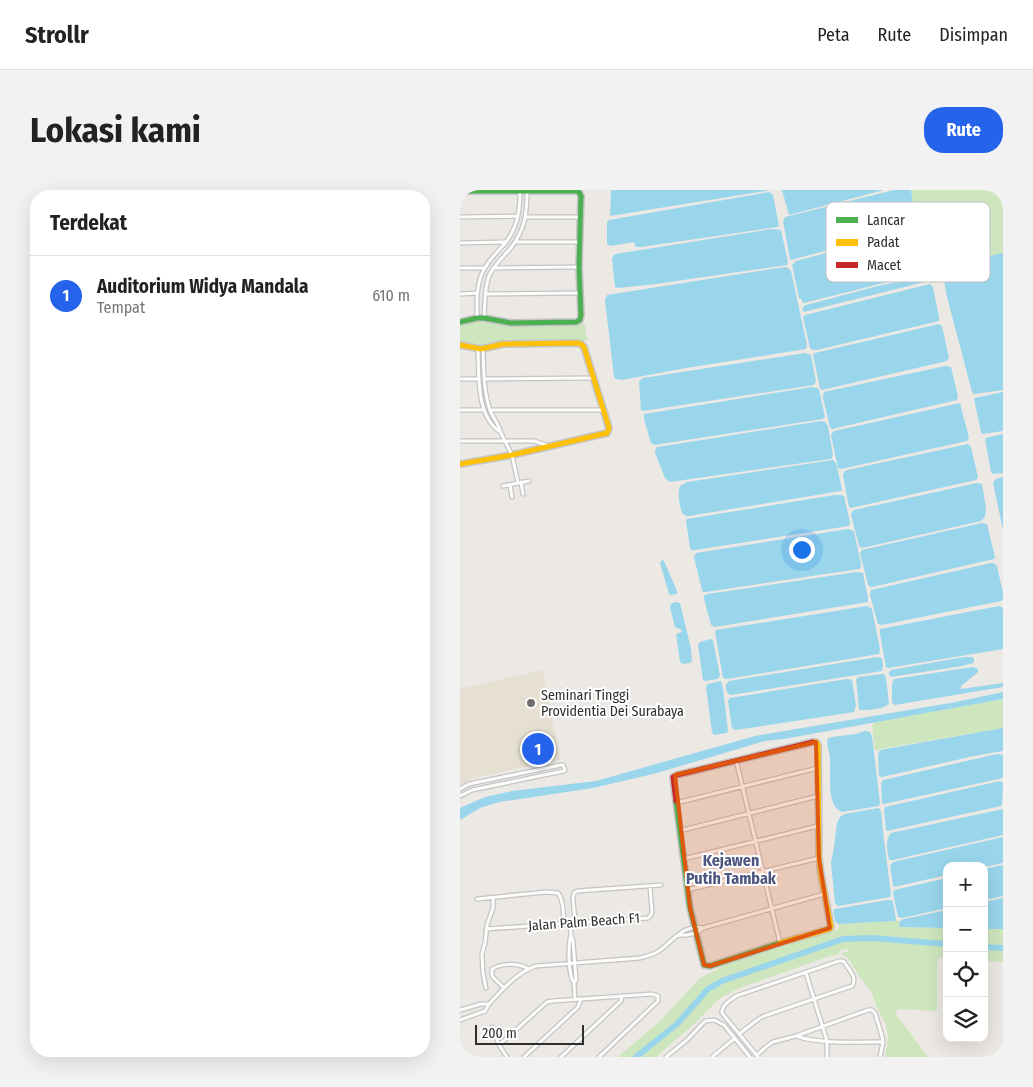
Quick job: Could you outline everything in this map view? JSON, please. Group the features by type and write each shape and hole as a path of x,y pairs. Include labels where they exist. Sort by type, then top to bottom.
{"street":[{"path":"477,318 477,293 480,280 489,261 512,233 518,216 520,190"},
{"path":"484,318 485,294 489,277 493,268 515,242 523,228 526,217 527,190"},
{"path":"460,191 578,191 581,196 579,242 580,320 576,322 511,323 477,318 460,322"},
{"path":"460,217 518,216"},
{"path":"526,217 580,217"},
{"path":"460,243 506,242"},
{"path":"515,242 579,242"},
{"path":"460,268 485,268"},
{"path":"493,268 579,268"},
{"path":"460,294 477,293"},
{"path":"485,294 580,293"},
{"path":"460,345 481,349 503,344 580,343 584,348 609,428 607,433 512,455 460,464"},
{"path":"481,349 480,396 484,410 492,424 500,431"},
{"path":"481,349 486,396 490,410 512,455 523,494"},
{"path":"484,379 592,378"},
{"path":"460,379 479,379"},
{"path":"460,410 484,410"},
{"path":"490,410 602,410"},
{"path":"460,440 534,441 549,446"},
{"path":"503,486 529,481"},
{"path":"510,485 512,497"},
{"path":"815,742 818,745 818,768 819,858 831,927 710,966 704,965 687,890 674,776 815,742"},
{"path":"736,760 780,943"},
{"path":"460,789 469,784 562,764 565,770 470,791 460,796"},
{"path":"676,802 818,768"},
{"path":"496,779 497,785"},
{"path":"679,831 818,796"},
{"path":"683,859 819,825"},
{"path":"687,890 819,858"},
{"path":"575,922 574,893 661,885"},
{"name":"Jalan Palm Beach F1","path":"486,929 648,918 652,912 650,886"},
{"path":"477,899 546,892 558,893 562,901 564,924"},
{"path":"460,1020 484,1011 518,974 528,968 570,962 649,956 661,949 681,932 695,930 698,927 703,928 824,894"},
{"path":"486,988 481,961 486,929 493,908 493,898"},
{"path":"570,923 576,980 574,983 575,999"},
{"path":"571,935 568,942 571,980 574,983"},
{"path":"740,1034 760,1018 852,986 855,983 855,979 843,961 736,996 724,1006 722,1013 758,1056 766,1046 773,1042 872,1010 875,1013 882,1036 883,1042 880,1057"},
{"path":"504,988 492,976 492,969 500,965 516,964 528,968"},
{"path":"806,973 828,1041 827,1057"},
{"path":"499,1045 547,1002 553,1000 652,994 658,996 658,1001 599,1057"},
{"path":"561,1057 621,1001 622,996"},
{"path":"524,1057 578,1007 580,999"},
{"path":"460,1010 481,1004 489,1004"},
{"path":"666,1057 704,1021 710,1020 719,1021 724,1025 750,1057"},
{"path":"492,1026 499,1045 507,1057"},
{"path":"796,1036 828,1041 883,1042"},
{"path":"712,1057 734,1038"}],"highlighted area":[{"path":"816,742 819,858 830,928 710,966 704,965 690,908 675,775"}],"shaded area":[{"path":"543,670 560,760 477,777 460,785 460,689"}],"green space":[{"path":"911,190 1003,190 1003,253 990,256 990,202 913,202"},
{"path":"480,320 508,325 585,324 587,341 501,342 491,345 460,342 460,324"},
{"path":"1003,699 1003,728 875,750 872,726 875,722"},
{"path":"900,921 900,927 943,928 943,958 939,958 937,965 937,1011 899,1009 895,1013 928,1057 885,1057 888,1037 886,1024 877,1008 871,991 860,978 848,958 842,955 844,952 848,952 848,949 841,950 839,954 737,989 719,999 656,1057 618,1057 662,1019 699,979 726,965 835,930 839,928 838,924"},
{"path":"988,929 1003,929 1003,962 988,961"}],"water":[{"path":"611,190 771,190 610,216"},
{"path":"782,190 884,190 838,202 826,202 826,205 789,215"},
{"path":"894,190 911,190 913,202 846,202"},
{"path":"769,192 773,195 779,226 777,227 641,247 636,247 634,242 610,246 607,244 607,222 609,220"},
{"path":"826,207 826,251 791,260 783,221 785,217"},
{"path":"772,229 781,230 787,265 656,284 615,287 612,259 616,254"},
{"path":"826,253 826,282 887,282 803,303 799,298 792,265 796,261"},
{"path":"1003,253 1003,390 974,394 945,282 990,282 990,256"},
{"path":"785,267 791,271 807,345 806,349 622,380 614,377 605,300 607,295"},
{"path":"897,282 925,282 804,312 802,310 806,305"},
{"path":"930,284 933,287 939,321 817,350 810,348 803,317 805,315"},
{"path":"939,324 942,326 949,358 947,361 822,390 820,388 813,355 815,353"},
{"path":"805,353 811,355 816,382 814,385 641,410 639,381 643,378"},
{"path":"945,366 951,367 958,397 957,400 832,429 830,427 823,398 824,392"},
{"path":"812,387 819,389 825,417 823,419 654,445 651,443 644,419 644,414"},
{"path":"1003,392 1003,431 982,434 974,399"},
{"path":"960,403 969,438 967,441 841,469 838,468 831,435 834,431"},
{"path":"821,421 825,422 828,426 833,455 831,459 670,482 665,478 655,453 658,447"},
{"path":"1003,434 1003,473 993,474 991,472 985,439"},
{"path":"968,444 971,447 978,477 976,480 849,507 843,475 847,470"},
{"path":"833,460 836,463 841,491 689,516 684,515 681,510 679,490 687,482"},
{"path":"1003,477 1003,530 993,483 996,479"},
{"path":"977,483 982,484 986,508 985,517 981,521 862,548 859,546 851,515 854,510"},
{"path":"835,495 844,496 850,522 849,526 695,550 690,548 687,519"},
{"path":"982,523 987,524 994,559 872,587 868,585 860,553 862,550"},
{"path":"848,529 854,532 861,564 859,569 706,592 702,590 694,557 696,553"},
{"path":"662,560 677,594 669,594 660,563"},
{"path":"991,563 997,566 1003,593 1001,601 882,625 878,624 870,595 871,590"},
{"path":"857,572 863,573 868,602 715,627 711,625 704,599 704,596 707,594"},
{"path":"675,602 680,603 691,649 692,661 690,663 683,664 680,662 676,634 682,632 682,630 675,627 670,608 671,604"},
{"path":"867,606 872,609 880,649 879,654 727,679 723,678 716,630"},
{"path":"999,606 1003,610 1003,649 886,667 880,629"},
{"path":"713,640 720,676 717,679 705,681 703,680 698,645 700,642"},
{"path":"877,657 882,658 882,671 731,695 727,693 726,689 729,681"},
{"path":"972,657 974,663 891,677 889,675 891,670"},
{"path":"973,667 978,669 978,672 961,686 961,689 1003,683 1003,687 895,705 892,703 892,684 894,679"},
{"path":"884,674 889,704 878,709 859,710 856,679 858,677"},
{"path":"847,679 852,680 856,705 854,712 736,730 732,728 728,701 730,698"},
{"path":"721,681 728,730 727,733 714,735 706,687 708,684"},
{"path":"1003,692 1003,699 765,741 657,773 593,788 499,802 480,808 460,820 460,808 485,797 512,791 596,781 755,736 956,702"},
{"path":"1003,728 1003,751 882,777 879,776 878,754 880,750"},
{"path":"865,731 870,732 872,736 880,803 879,806 842,812 837,809 831,797 830,757 827,740 832,737"},
{"path":"997,754 1003,755 1003,778 882,803 881,783 883,780"},
{"path":"1000,781 1003,783 1001,806 886,830 885,807"},
{"path":"878,808 881,811 890,897 838,906 835,903 831,863 837,823 840,817 845,814"},
{"path":"1003,809 1003,835 893,860 889,859 887,842 891,833"},
{"path":"1003,837 1003,863 988,866 988,862 943,862 943,876 894,887 890,866 893,862"},
{"path":"1003,865 1003,896 988,899 988,868"},
{"path":"943,879 943,909 902,918 898,917 894,890"},
{"path":"1003,898 1003,929 988,929 988,901"},
{"path":"888,900 893,902 895,921 838,924 835,921 833,910 835,909"},
{"path":"943,911 943,928 900,927 900,921"}],"waterway":[{"path":"636,1057 677,1024 708,989 722,981 843,939 872,938 943,944"},
{"path":"988,947 1003,948"}],"traffic: fast":[{"path":"460,191 576,191 581,196 580,320 576,322 511,323 477,318 460,322"},
{"path":"676,801 690,908 704,965 710,966 780,943"}],"traffic: slow":[{"path":"460,345 481,349 503,344 581,344 584,347 609,428 607,433 512,455 460,464"},
{"path":"780,943 831,927 819,858 818,745 816,742 813,742"}],"traffic: jam":[{"path":"676,801 673,777 677,775 813,742"}],"place":[{"name":"Seminari Tinggi Providentia Dei Surabaya","path":"531,703"},
{"name":"Auditorium Widya Mandala","path":"538,749"}],"district":[{"name":"Kejawen Putih Tambak","path":"731,869"}]}
